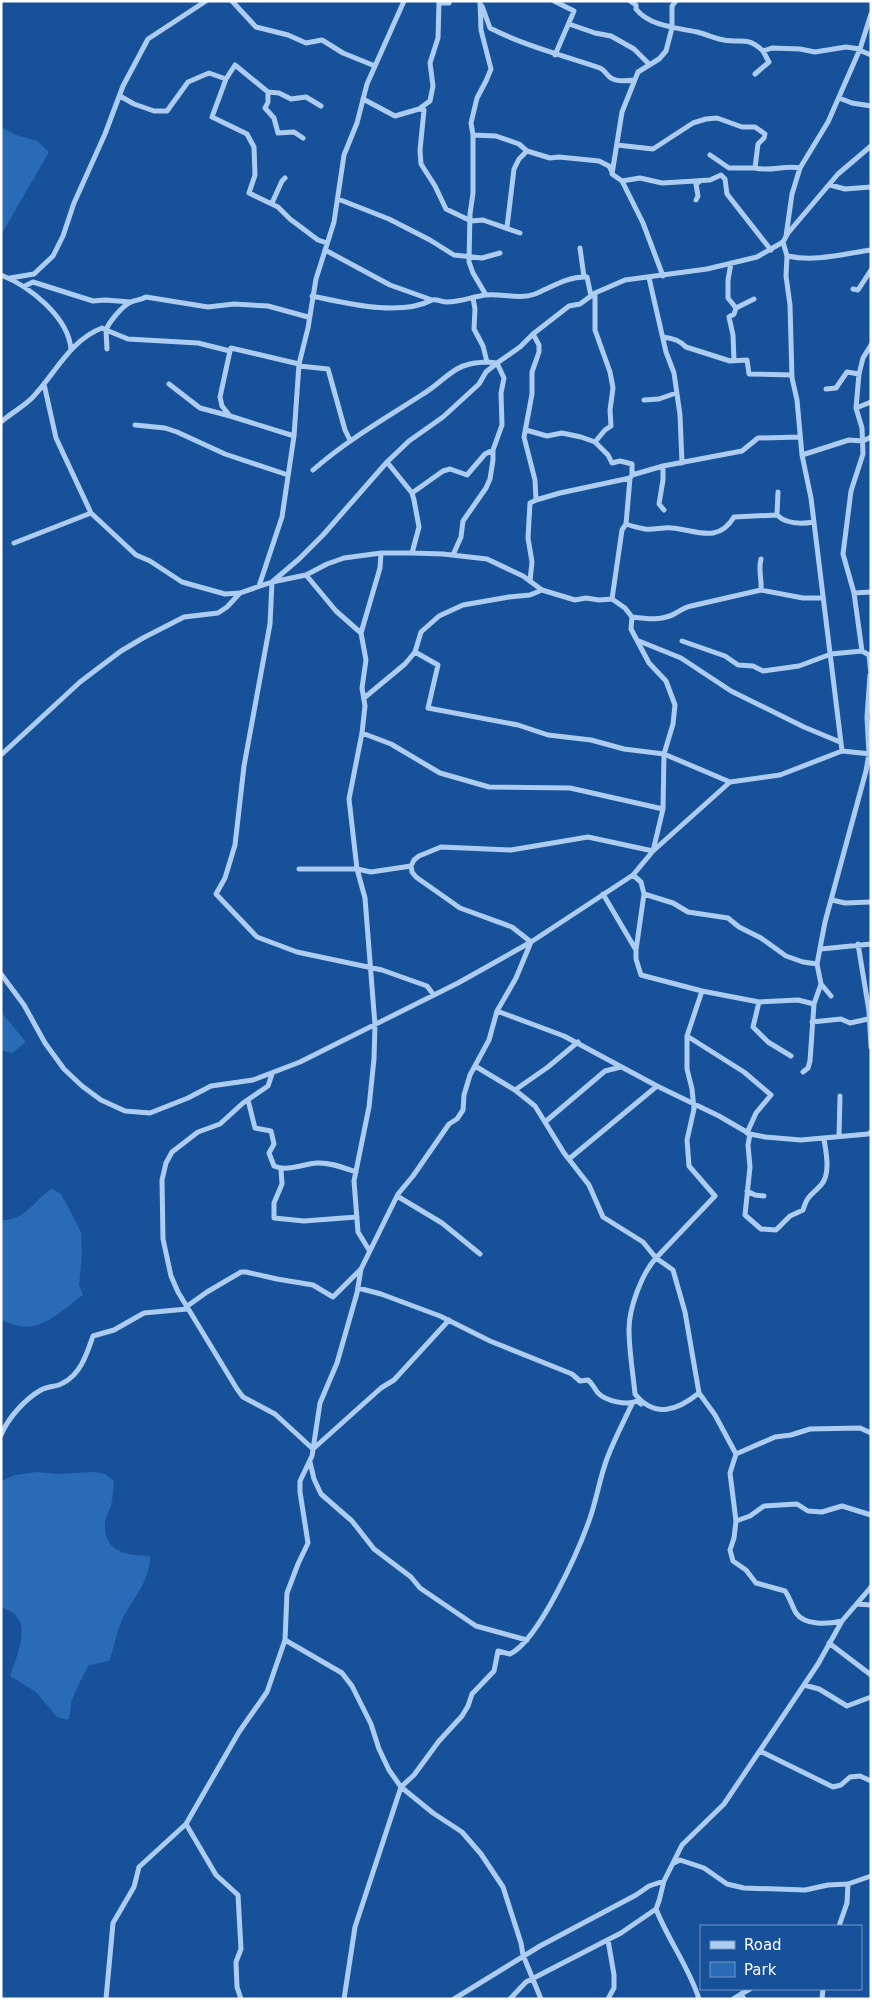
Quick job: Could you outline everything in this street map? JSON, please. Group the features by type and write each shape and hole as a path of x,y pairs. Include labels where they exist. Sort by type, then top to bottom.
{"street":[{"path":"10,278 34,274 53,256 63,236 74,203 124,86 148,39 206,1"},
{"path":"232,1 256,27 288,35 306,43 322,40 342,53 375,66"},
{"path":"259,586 280,524 294,436 298,365 312,296 334,222 344,155 357,123 363,99 375,66 404,1"},
{"path":"363,99 395,116 419,108 430,101 433,86 430,63 438,38 439,3 449,3 449,1"},
{"path":"480,1 490,28 512,39 602,69 611,78 626,81 634,80"},
{"path":"480,1 481,30 490,69 477,98 471,123 473,135 473,193 470,214 470,257 473,274 486,295"},
{"path":"554,1 574,11 556,55"},
{"path":"630,1 638,3 636,9 639,13 672,28 699,33 721,40 753,41 763,51 769,62 755,74"},
{"path":"612,174 622,112 638,72 659,60 666,51 672,28 672,6 676,1"},
{"path":"786,236 792,194 800,168 828,122 860,50 871,14"},
{"path":"568,24 611,36 634,50 649,64"},
{"path":"763,51 772,48 800,49 815,52 846,47 871,55"},
{"path":"321,106 306,97 291,100 279,93 268,92 236,64 226,80 212,117 247,134 254,147 255,175 249,193 272,203 290,220 318,240 327,243"},
{"path":"120,96 134,104 154,111 167,111 188,82 209,72 226,80"},
{"path":"268,92 268,102 265,108 274,118 278,133 294,132 303,138"},
{"path":"839,98 852,103 871,106"},
{"path":"419,108 424,110 420,150 422,164 446,209 471,221 483,220 520,233"},
{"path":"617,145 653,149 693,123 717,118 742,127 755,126 764,134 764,138 758,144 755,168"},
{"path":"473,135 496,136 519,144 527,151 550,158 559,157 599,161 610,166 612,174 622,181 642,223 663,276"},
{"path":"433,994 427,986 369,966 297,952 257,937 216,894 225,878 235,844 244,766 270,624 272,582 299,559 387,462 409,441 443,417 479,384 486,372 520,347 568,306 580,304 593,294 625,280 707,270 757,257 771,250 783,242 786,236 843,170 871,146"},
{"path":"507,228 514,169 519,159 527,151"},
{"path":"710,155 728,168 764,170 791,166 800,168"},
{"path":"722,177 728,168"},
{"path":"622,181 640,178 662,183 710,180 721,175 725,179 727,194 771,250"},
{"path":"272,203 282,180 285,178"},
{"path":"696,200 698,196 696,184 702,180"},
{"path":"830,185 845,189 871,187"},
{"path":"338,199 389,219 454,255 482,258 496,253 500,254"},
{"path":"783,242 787,256 786,276 790,305 792,375 797,400 802,456 805,464 814,522 842,751"},
{"path":"580,248 584,277 586,277 593,294 595,330 610,372 613,388 610,410 612,426 605,430 596,442"},
{"path":"325,250 390,285 432,300"},
{"path":"787,256 820,258 871,250"},
{"path":"731,263 728,280 728,298 736,308"},
{"path":"853,289 858,290 871,270"},
{"path":"1,275 25,286 56,315 68,334 70,350"},
{"path":"312,296 374,307 394,308 417,305 438,299 446,302 486,295 514,296 534,294 558,283 584,277"},
{"path":"649,278 674,373 680,415 682,463"},
{"path":"25,286 33,282 94,301 131,302 139,301 146,297 208,307 225,304 253,304 268,306 308,318"},
{"path":"473,298 475,309 474,329 483,346 487,362"},
{"path":"734,361 734,335 728,317 734,314 736,308 754,299"},
{"path":"107,348 106,330 112,319 131,302"},
{"path":"1,422 30,400 70,350 91,332 102,328 128,339 198,343 230,351"},
{"path":"533,334 539,345 539,352 532,372 532,394 524,437 535,480 536,500"},
{"path":"663,337 673,338 683,343 686,347 730,362 747,360 749,374 792,375"},
{"path":"862,651 854,593 843,554 851,491 863,454 862,428 856,408 859,374 863,358 871,345"},
{"path":"230,416 222,406 220,397 230,348 298,365 328,369 345,430 350,440"},
{"path":"313,470 338,448 350,440 358,438 457,369 470,363 497,363"},
{"path":"453,555 461,538 463,521 486,488 490,479 493,450 502,425 501,393 504,378 497,363"},
{"path":"826,389 836,388 847,372 859,374"},
{"path":"44,384 56,438 91,513 136,554 182,582 226,594 306,575 326,564 344,558 381,553 453,555 487,559 530,581 542,590 575,600 586,598 612,599 625,608 632,617 631,629 649,663 666,681 675,705 674,724 664,754 663,809 653,851"},
{"path":"170,384 200,408 294,436"},
{"path":"644,400 659,400 676,394"},
{"path":"856,408 871,402"},
{"path":"135,425 165,428 225,454 288,475"},
{"path":"526,430 547,436 572,434 596,442 608,455 612,463 620,461 632,464 626,524 622,530 612,599"},
{"path":"530,581 532,562 528,538 530,504 536,500 631,476 662,466 742,450 758,438 800,436"},
{"path":"802,456 849,440 863,441 871,437"},
{"path":"412,493 444,470 450,469 467,475 485,454 493,450"},
{"path":"387,462 412,493 419,527 412,554"},
{"path":"662,466 663,480 659,504 664,510"},
{"path":"778,492 777,515 782,520 804,523 814,522"},
{"path":"14,543 91,513"},
{"path":"626,524 646,529 674,528 708,533 720,532 728,527 734,517 777,515"},
{"path":"370,1250 358,1232 354,1181 369,1107 374,1060 375,1025 365,898 357,869 349,799 366,706 362,688 366,660 361,632 378,576 381,553"},
{"path":"761,559 758,570 762,580 761,590"},
{"path":"306,575 336,611 361,632"},
{"path":"364,698 405,664 414,652 421,632 446,611 509,597 530,595 542,590"},
{"path":"632,617 651,620 677,613 680,609 691,606 761,590 802,598 822,598"},
{"path":"1,755 80,682 121,651 184,617 218,613 227,607 240,592"},
{"path":"854,593 871,592"},
{"path":"682,640 720,654 738,665 753,666 762,671 799,666 831,654 862,651 869,655 870,675 867,717 870,754 825,922 817,964 822,984 831,996"},
{"path":"639,641 681,658 731,691 768,710 840,742"},
{"path":"414,652 438,665 428,708 518,725 548,735 592,740 624,749 664,754 730,782 780,775 842,751 870,754"},
{"path":"362,733 391,744 440,773 489,786 570,788 663,809"},
{"path":"1,974 24,1005 45,1043 64,1069 82,1086 101,1100 125,1111 150,1113 188,1098 211,1086 253,1080 300,1062 458,983 531,942 633,875 653,851 730,782"},
{"path":"531,942 512,927 455,904 416,877 412,872 411,866 414,860 441,847 510,850 588,837 653,851"},
{"path":"299,869 357,869 370,872 411,866"},
{"path":"633,875 641,882 644,894 636,950 636,959 641,975 702,991 759,1002 798,1000 814,1004"},
{"path":"603,894 636,950"},
{"path":"644,894 672,903 688,912 728,918 786,956 803,962 817,964"},
{"path":"832,900 845,903 871,902"},
{"path":"106,1999 113,1924 134,1887 139,1867 186,1824 239,1732 267,1692 285,1640 288,1593 308,1543 300,1481 310,1462 317,1431 320,1403 338,1363 358,1288 361,1269 397,1196 449,1124 457,1119 463,1110 464,1095 470,1075 488,1040 497,1011 516,978 531,942"},
{"path":"858,944 864,990 869,1011 871,1047"},
{"path":"821,949 871,944"},
{"path":"803,1072 808,1068 810,1061 814,1004 822,984"},
{"path":"655,1409 642,1403 635,1394 629,1328 635,1298 648,1266 715,1196 689,1166 687,1140 692,1122 693,1103 692,1088 687,1068 687,1036 702,991"},
{"path":"759,1002 753,1027 768,1042 791,1056"},
{"path":"497,1011 578,1042 657,1086 719,1116 748,1134 792,1140 824,1139 868,1134 871,1132"},
{"path":"812,1022 841,1019 850,1023 868,1019"},
{"path":"687,1036 744,1072 771,1095 756,1113 748,1134 750,1166 745,1215 761,1229 776,1230 790,1216 803,1210 807,1198 823,1183 828,1163 824,1139"},
{"path":"515,1090 548,1067 578,1042"},
{"path":"475,1066 515,1090 535,1106 568,1159 589,1186 603,1216 643,1242 656,1258 673,1270 686,1312 699,1393 715,1415 736,1454 730,1473 736,1521 730,1550 733,1561 746,1570 756,1583 785,1591 792,1602 795,1612 801,1617 826,1624 842,1622"},
{"path":"545,1122 605,1071 622,1067"},
{"path":"272,1074 268,1086 220,1124 198,1132 172,1152 166,1163 162,1180 162,1210 166,1258 171,1276 187,1308 243,1397 275,1414 313,1449"},
{"path":"568,1159 657,1086"},
{"path":"839,1137 840,1096"},
{"path":"248,1100 255,1128 271,1131 274,1144 269,1153 274,1166 280,1169 318,1163 338,1166 356,1172"},
{"path":"280,1169 282,1184 274,1203 274,1218 304,1221 357,1217"},
{"path":"747,1191 755,1195 764,1196"},
{"path":"397,1196 442,1223 480,1254"},
{"path":"1,1435 4,1427 23,1404 42,1389 64,1383 82,1365 93,1336 114,1330 144,1313 187,1308 207,1292 241,1272 313,1285 332,1296 361,1269"},
{"path":"358,1288 381,1294 449,1320 490,1341 572,1374 580,1381 588,1380 605,1398 632,1404"},
{"path":"313,1449 382,1388 394,1380 449,1320"},
{"path":"344,1999 355,1927 401,1787 414,1775 439,1741 462,1716 472,1694 494,1672 498,1651 510,1654 518,1650 527,1640 548,1608 577,1550 590,1517 607,1456 632,1404 637,1401 644,1407 672,1409 686,1403 699,1393"},
{"path":"736,1454 775,1437 791,1435 810,1429 860,1428 871,1433"},
{"path":"310,1462 314,1479 321,1494 352,1520 374,1549 411,1577 420,1588 476,1626 527,1640"},
{"path":"736,1521 750,1516 764,1506 797,1504 808,1511 822,1512 842,1506 871,1515"},
{"path":"510,1999 526,1982 608,1940 656,1909 664,1881 682,1846 724,1804 818,1664 842,1622 871,1587"},
{"path":"857,1604 871,1605"},
{"path":"285,1640 342,1673 352,1686 372,1724 389,1770 401,1787 433,1813 462,1832 481,1854 503,1887 521,1943 523,1956 541,1999"},
{"path":"829,1643 871,1675"},
{"path":"804,1685 819,1689 847,1706 871,1697"},
{"path":"760,1751 833,1788 841,1786 850,1777 860,1776 871,1781"},
{"path":"186,1824 216,1876 238,1895 241,1949 236,1962 237,1987 241,1999"},
{"path":"673,1863 680,1860 691,1863 704,1868 727,1884 744,1888 798,1890 848,1884 871,1876"},
{"path":"454,1999 523,1956 649,1886 664,1881"},
{"path":"839,1925 847,1903 848,1884"},
{"path":"656,1909 665,1931 684,1964 699,1999"},
{"path":"608,1940 614,1975 614,1988 608,1999"},
{"path":"733,1999 742,1996"}],"green space":[{"path":"1,127 16,135 37,141 49,152 1,235"},
{"path":"1,1012 26,1042 12,1053 1,1050"},
{"path":"52,1189 61,1194 81,1232 82,1253 79,1285 83,1295 46,1322 29,1327 15,1325 1,1320 1,1221 15,1218 22,1214"},
{"path":"37,1472 57,1474 95,1472 105,1474 114,1481 112,1502 105,1522 109,1542 119,1551 134,1555 150,1556 145,1580 121,1622 109,1661 89,1665 72,1700 68,1720 57,1717 36,1692 10,1676 20,1647 22,1631 18,1618 11,1611 1,1607 1,1481 15,1475"}]}
